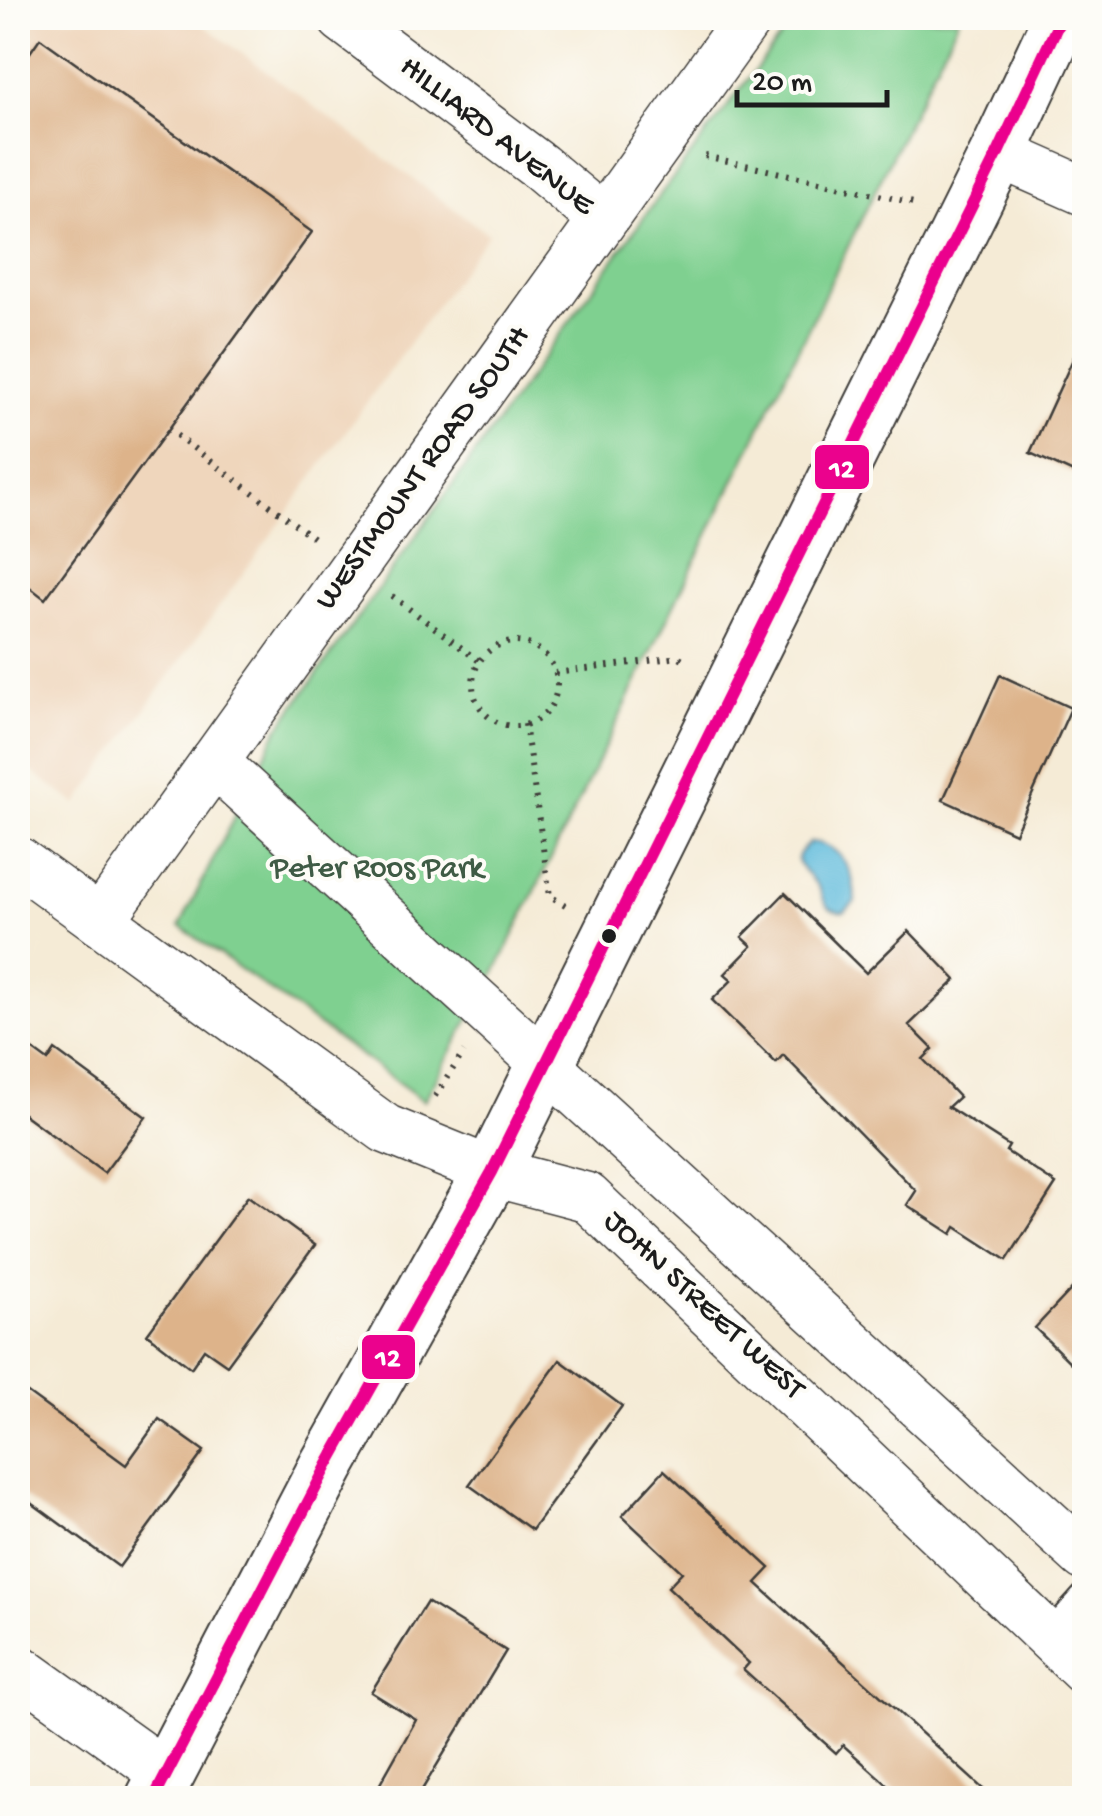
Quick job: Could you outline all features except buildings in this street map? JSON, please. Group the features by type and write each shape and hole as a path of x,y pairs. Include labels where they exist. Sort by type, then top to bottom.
{"main road":[{"path":"160,1786 327,1466 492,1172 998,153 1061,18"}],"street":[{"name":"HILLIARD AVENUE","path":"342,18 540,168 602,220"},
{"name":"WESTMOUNT ROAD SOUTH","path":"100,921 748,18"},
{"path":"998,153 1084,191"},
{"path":"214,762 1084,1556"},
{"name":"JOHN STREET WEST","path":"18,860 386,1129 492,1172 587,1197 1084,1670"},
{"path":"18,1668 160,1786"}],"lane":[{"path":"1050,1636 1084,1597"}],"path":[{"path":"655,145 967,215"},
{"path":"168,430 328,549"},
{"path":"378,586 479,661"},
{"path":"516,641 538,648 553,664 555,673 558,685 552,706 535,722 514,726 492,720 477,704 472,682 479,661 494,646 516,641"},
{"path":"555,673 679,656 733,685"},
{"path":"525,724 550,896 610,932"},
{"path":"428,1106 465,1052"}],"shaded area":[{"path":"18,18 194,18 488,234 77,804 18,762"}],"green space":[{"name":"Peter Roos Park","path":"795,18 959,18 502,959 424,1101 180,926 278,729 662,192"}],"water":[{"path":"811,842 831,848 850,872 855,902 844,912 829,907 800,866 799,856"}],"transit line":[{"name":"12","path":"154,1798 327,1466 492,1172 998,153 1061,18"}]}
